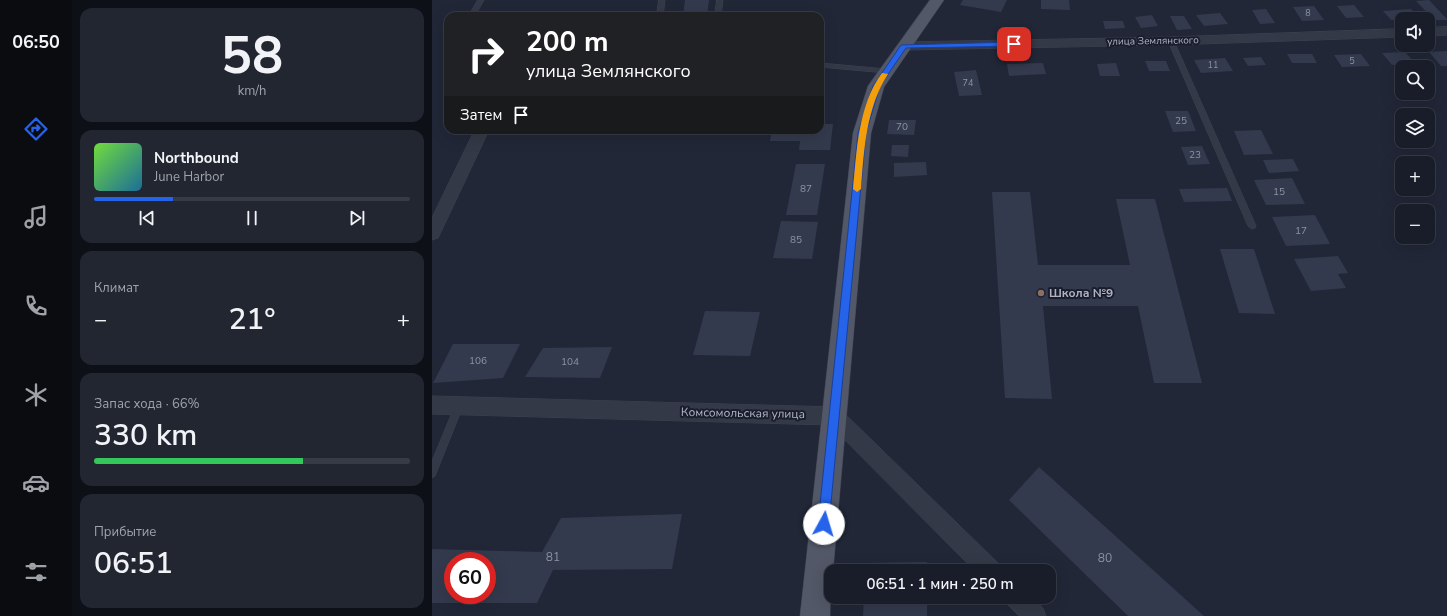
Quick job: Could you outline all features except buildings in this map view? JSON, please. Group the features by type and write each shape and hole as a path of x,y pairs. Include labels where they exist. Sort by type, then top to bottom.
{"main road":[{"path":"815,616 862,133 876,86 937,0"}],"street":[{"path":"1435,32 1447,31"},
{"name":"улица Землянского","path":"904,46 1171,41 1395,33"},
{"path":"432,234 480,134"},
{"name":"Комсомольская улица","path":"432,405 834,416"},
{"path":"834,416 983,564"},
{"path":"1023,604 1035,616"}],"lane":[{"path":"474,12 481,0"},
{"path":"660,12 662,0"},
{"path":"718,12 720,0"},
{"path":"1171,41 1252,226"},
{"path":"824,66 886,71"},
{"path":"432,474 459,406"}],"slow traffic":[{"path":"857,189 862,133 876,86 884,74"}],"place":[{"name":"Школа №9","path":"1041,293"}],"route":[{"path":"824,524 862,133 876,86 904,46 1014,44"}]}
